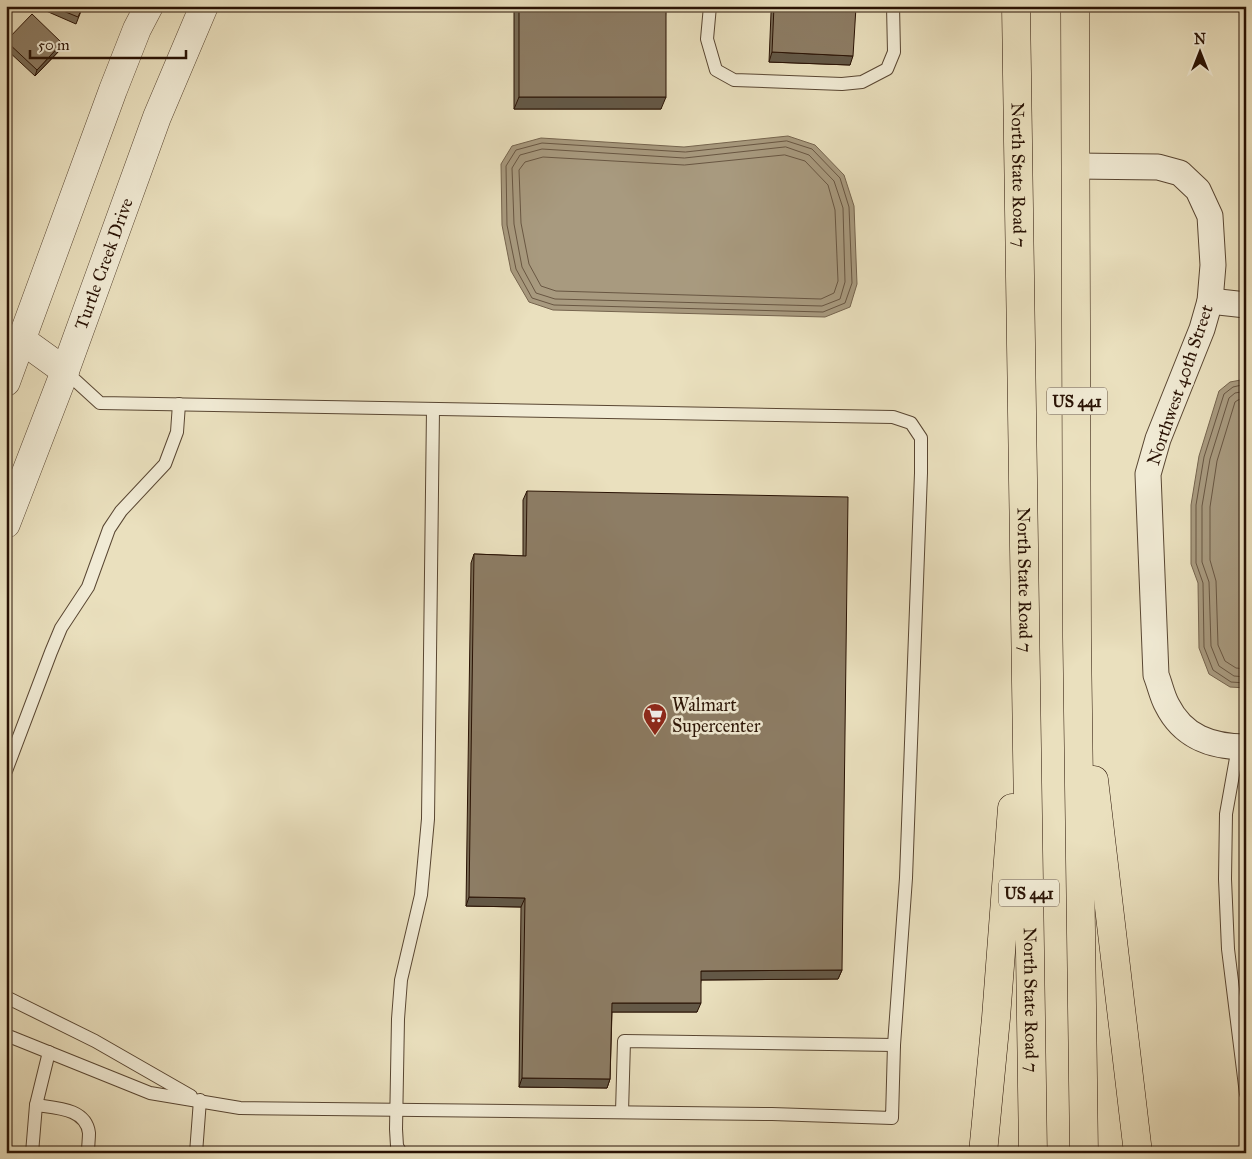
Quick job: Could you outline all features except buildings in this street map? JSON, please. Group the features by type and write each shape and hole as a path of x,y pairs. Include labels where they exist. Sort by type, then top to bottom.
{"main road":[{"name":"North State Road 7","path":"1016,6 1033,1153"},
{"name":"US 441","path":"1075,6 1077,637 1084,1153"},
{"path":"983,1153 996,1018 1026,632"},
{"path":"1077,637 1138,1153"}],"street":[{"path":"6,382 14,336 137,30 149,6"},
{"name":"Turtle Creek Drive","path":"6,524 65,371 156,117 204,6"},
{"name":"Northwest 40th Street","path":"1076,166 1158,167 1180,173 1198,190 1210,216 1214,264 1210,301 1202,330 1158,439 1148,474 1156,675 1167,705 1185,730 1205,742 1242,747"},
{"path":"1210,301 1246,305"},
{"path":"14,336 65,371"}],"lane":[{"path":"710,6 707,39 716,70 734,80 842,84 862,82 887,69 894,52 893,6"},
{"path":"6,1035 150,1093 240,1108 772,1114 892,1118 894,1045 906,878 921,473 921,438 911,423 893,417 100,403 65,371"},
{"path":"6,771 61,628 88,587 110,529 121,511 165,464 177,432 179,404"},
{"path":"400,1153 397,1146 397,1110 398,1019 401,980 421,895 428,819 433,409"},
{"path":"1242,747 1226,814 1225,879 1228,948 1246,1094"},
{"path":"6,997 94,1041 200,1100"},
{"path":"622,1112 624,1041 894,1045"},
{"path":"32,1153 36,1105 49,1052"},
{"path":"196,1153 200,1100"},
{"path":"36,1105 71,1111 82,1119 89,1131 88,1153"}],"water":[{"path":"788,136 815,145 844,175 854,206 857,284 850,307 825,317 553,310 529,302 511,271 502,225 501,164 512,146 541,138 684,147"},
{"path":"1246,379 1246,688 1230,687 1209,674 1199,648 1198,583 1191,564 1191,505 1199,456 1219,391 1230,382"}],"place":[{"name":"Walmart Supercenter","path":"655,736"}]}
